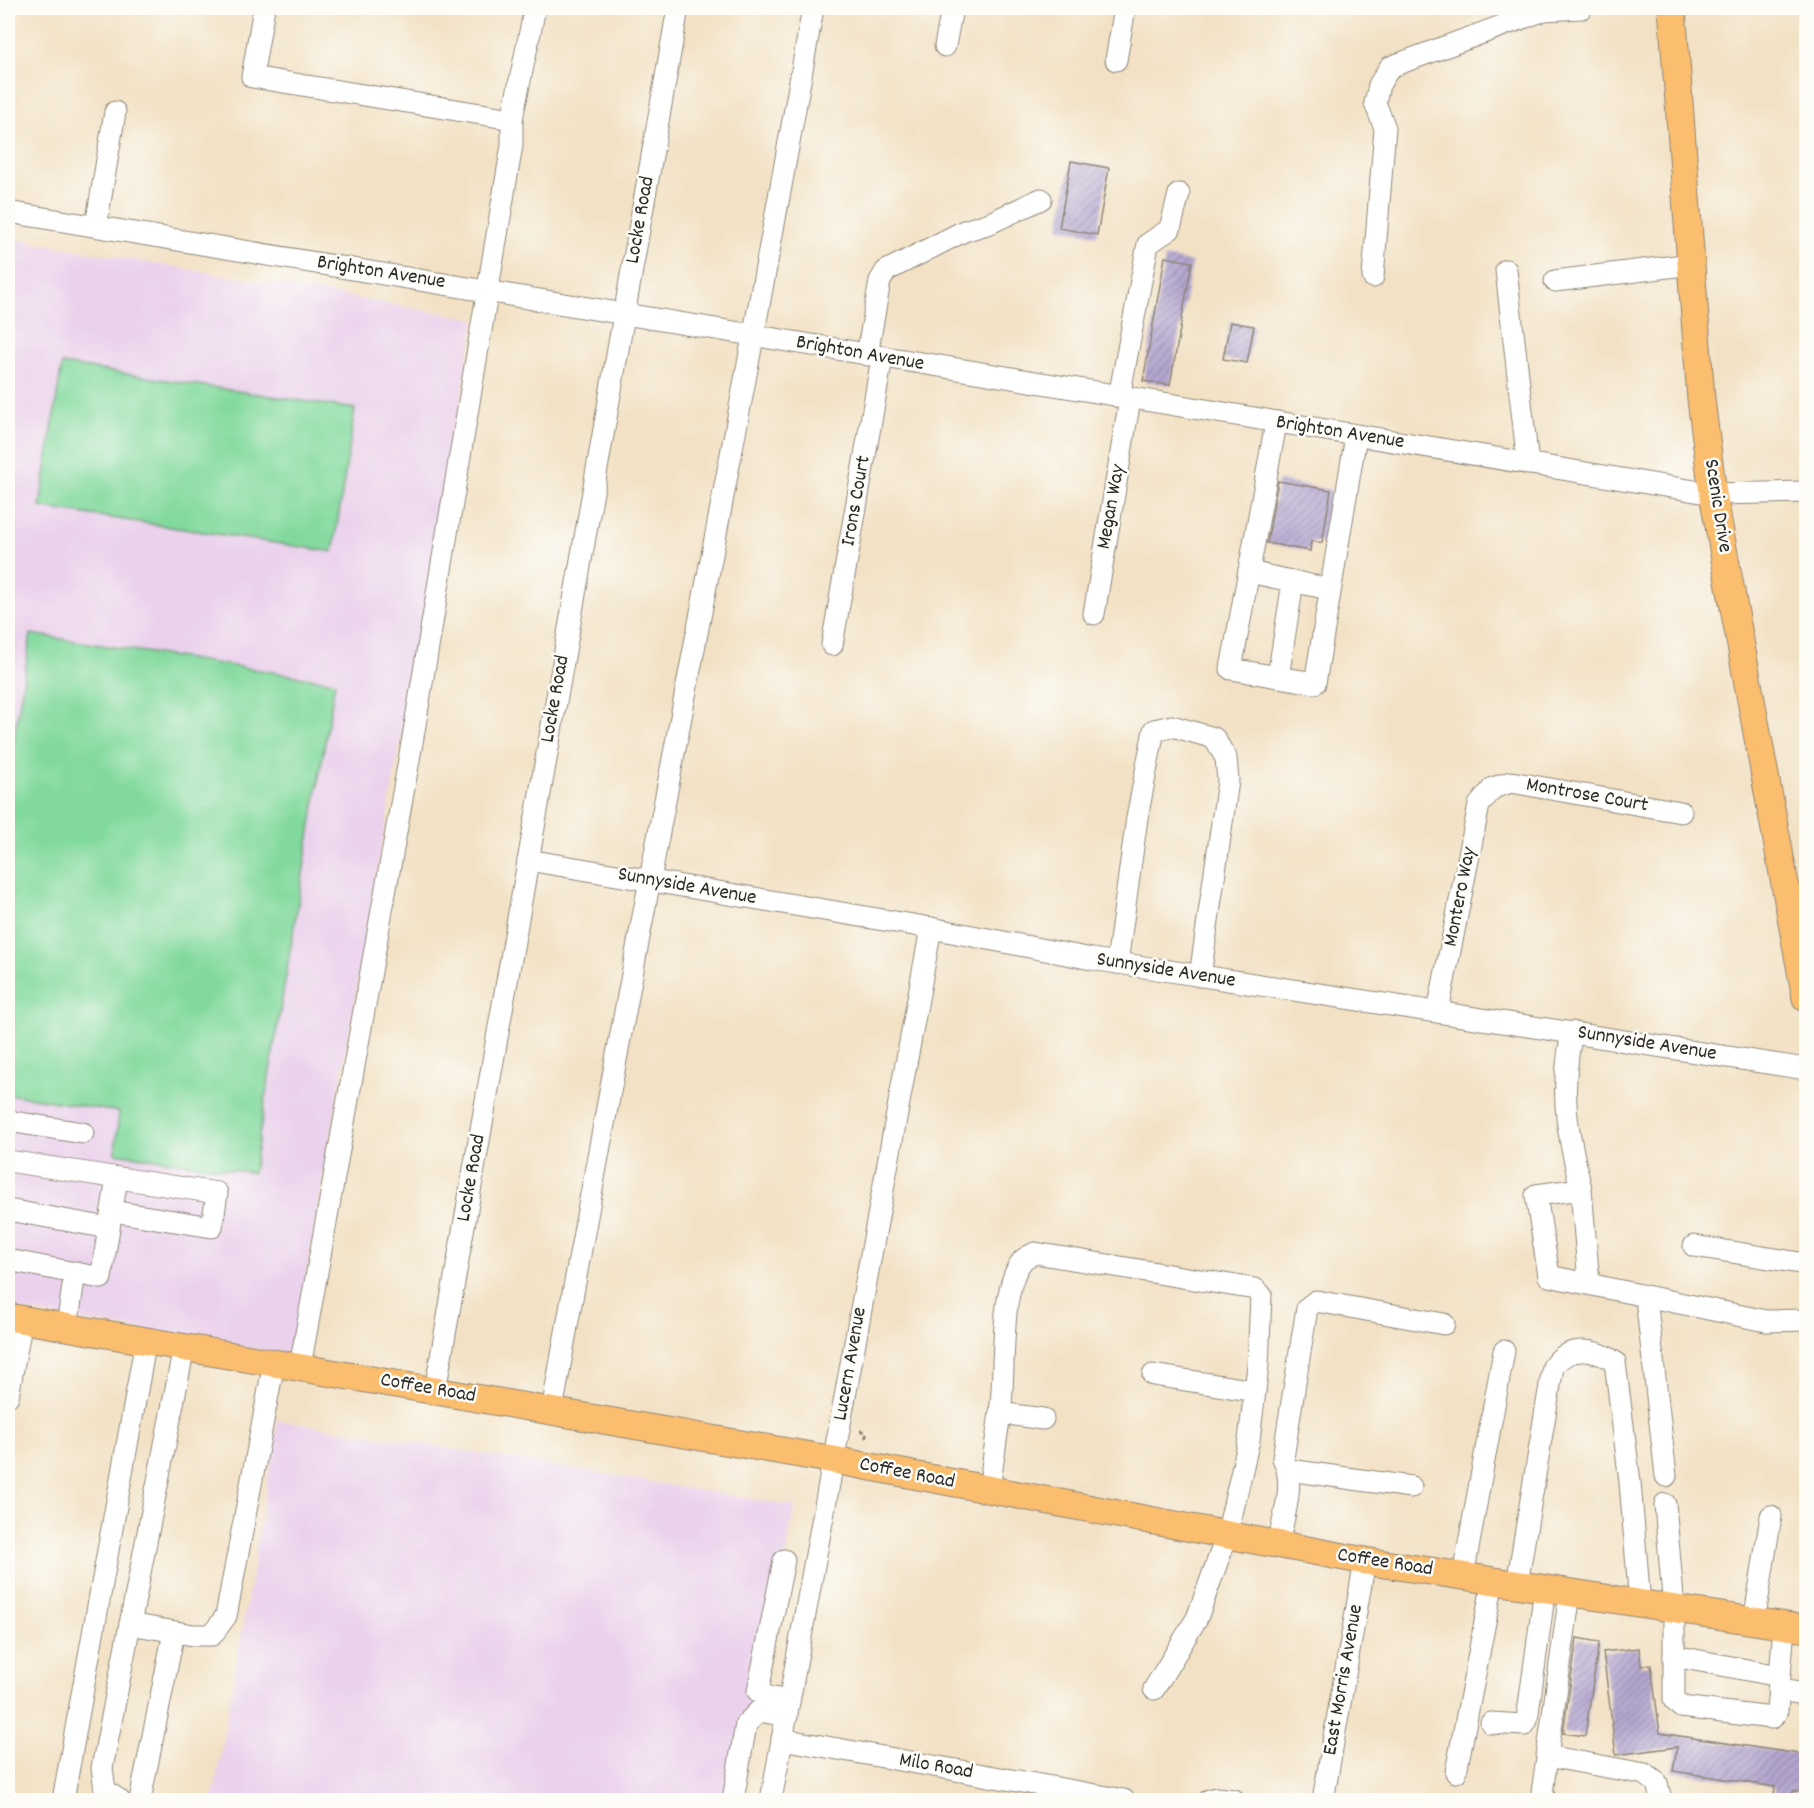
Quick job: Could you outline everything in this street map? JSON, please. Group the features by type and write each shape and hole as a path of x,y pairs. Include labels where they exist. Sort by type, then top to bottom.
{"main road":[{"name":"Scenic Drive","path":"1672,8 1701,399 1713,494 1802,947 1805,982"},
{"name":"Coffee Road","path":"15,1318 834,1460 1365,1561 1795,1628"}],"street":[{"path":"264,8 252,77 512,119"},
{"path":"300,1367 412,743 512,145 512,119 535,8"},
{"name":"Locke Road","path":"435,1391 678,8"},
{"path":"552,1411 611,1078 756,336 813,8"},
{"path":"945,46 952,8"},
{"path":"1116,60 1125,8"},
{"path":"1373,277 1385,128 1376,103 1379,86 1390,67 1545,10 1582,8"},
{"path":"96,226 115,112"},
{"name":"Megan Way","path":"1094,614 1148,244 1170,229 1179,194"},
{"name":"Irons Court","path":"832,645 874,356 880,280 886,271 964,231 990,223 1041,199"},
{"name":"Brighton Avenue","path":"8,212 1713,494 1806,492"},
{"path":"1555,281 1692,264"},
{"path":"1506,270 1528,464"},
{"path":"1276,423 1231,669 1278,677 1315,683 1356,436"},
{"path":"1249,572 1329,590"},
{"path":"1278,677 1293,582"},
{"path":"1117,963 1137,818 1154,730 1172,726 1214,738 1226,758 1228,781 1200,976"},
{"name":"Montrose Court","path":"1493,788 1510,783 1681,812"},
{"name":"Montero Way","path":"1438,1011 1479,805 1493,788"},
{"name":"Sunnyside Avenue","path":"528,860 931,928 1117,963 1438,1011 1806,1070"},
{"name":"Lucern Avenue","path":"771,1800 931,928"},
{"path":"1572,1032 1564,1067 1565,1117 1581,1189 1588,1283"},
{"path":"8,1121 83,1133"},
{"path":"8,1161 217,1193 212,1227 8,1210"},
{"path":"8,1260 101,1278 117,1178"},
{"path":"1581,1189 1536,1195 1549,1276 1646,1298 1766,1321 1806,1320"},
{"path":"1694,1246 1806,1264"},
{"path":"989,1489 1000,1413 1008,1306 1015,1275 1023,1260 1035,1253 1255,1289 1262,1295 1249,1440 1219,1565 1197,1618 1154,1689"},
{"path":"67,1327 75,1272"},
{"path":"1646,1298 1666,1476"},
{"path":"1278,1545 1290,1483 1289,1470 1283,1458 1307,1308 1316,1301 1444,1324"},
{"path":"8,1396 15,1318"},
{"path":"63,1800 146,1340"},
{"path":"119,1800 105,1790 102,1768 184,1347"},
{"path":"1456,1772 1505,1583 1553,1367 1560,1356 1574,1350 1606,1355 1615,1362 1630,1482 1640,1604"},
{"path":"1463,1576 1504,1352"},
{"path":"130,1624 174,1632 212,1635 226,1616 274,1363"},
{"path":"1153,1376 1255,1391"},
{"path":"1000,1413 1043,1419"},
{"path":"1289,1470 1411,1487"},
{"path":"1665,1503 1674,1609 1674,1700 1681,1707 1772,1718 1777,1711 1779,1683 1795,1628"},
{"path":"1754,1622 1771,1516"},
{"path":"784,1560 758,1691 788,1708"},
{"name":"East Morris Avenue","path":"1323,1800 1365,1561"},
{"path":"779,1583 810,1588"},
{"path":"1491,1724 1524,1725 1527,1720 1557,1591"},
{"path":"1546,1800 1542,1794 1547,1756 1557,1591"},
{"path":"140,1800 174,1632"},
{"path":"1674,1656 1779,1683 1806,1694"},
{"path":"733,1800 746,1725 759,1711 788,1708"},
{"name":"Milo Road","path":"782,1739 1124,1800"},
{"path":"1547,1756 1645,1774 1657,1782 1661,1800"},
{"path":"1209,1800 1216,1798 1234,1800"}],"path":[{"path":"860,1431 867,1432 865,1440"}],"shaded area":[{"path":"8,238 475,319 292,1355 8,1308"},
{"path":"278,1420 795,1506 740,1800 213,1800"}],"green space":[{"path":"62,364 355,409 333,552 40,507"},
{"path":"31,634 335,682 253,1173 115,1153 119,1112 8,1094 8,774"}],"building":[{"path":"1071,161 1109,168 1097,235 1059,228"},
{"path":"1165,257 1192,262 1170,385 1143,381"},
{"path":"1230,322 1254,326 1247,363 1223,359"},
{"path":"1278,481 1331,490 1322,543 1311,541 1310,551 1267,543"},
{"path":"1577,1638 1599,1642 1585,1736 1563,1733"},
{"path":"1639,1648 1641,1666 1651,1665 1660,1733 1806,1755 1806,1793 1793,1791 1792,1798 1774,1795 1775,1787 1673,1771 1677,1747 1616,1755 1603,1652"}]}
